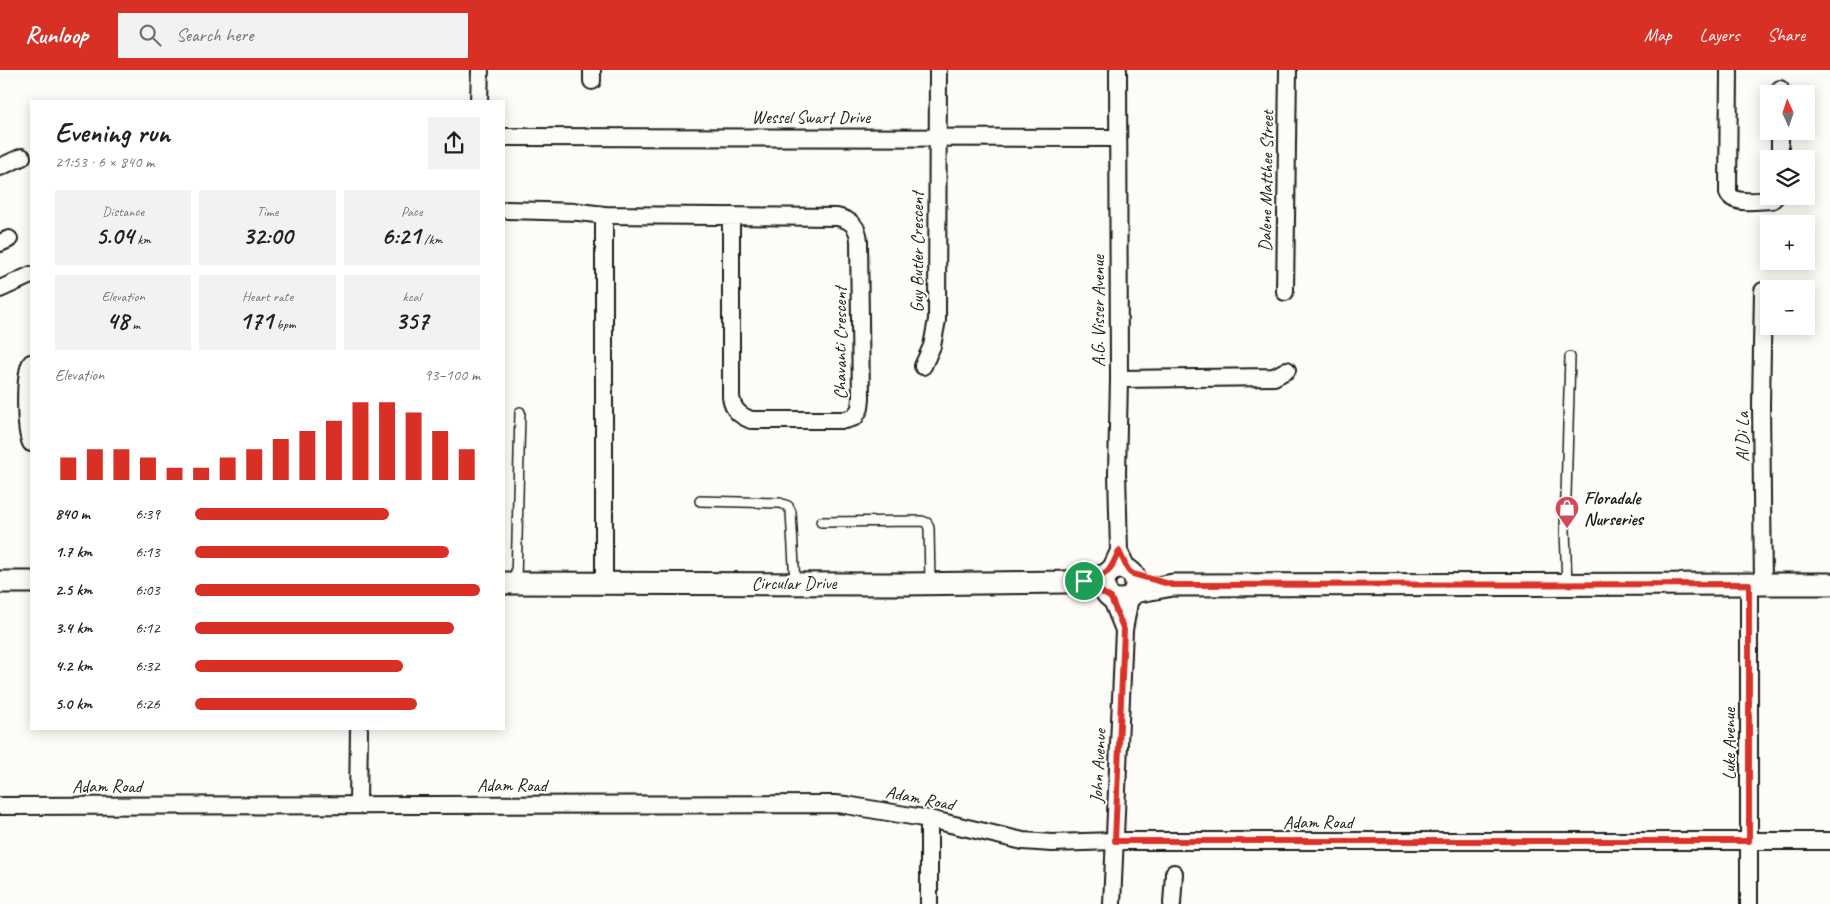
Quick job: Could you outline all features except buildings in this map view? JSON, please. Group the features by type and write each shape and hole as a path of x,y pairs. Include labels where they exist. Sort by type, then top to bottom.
{"street":[{"path":"479,100 480,70"},
{"name":"Guy Butler Crescent","path":"923,366 932,346 937,320 938,70"},
{"name":"A.G. Visser Avenue","path":"1118,70 1119,379 1117,473 1120,580"},
{"name":"Dalene Matthee Street","path":"1285,292 1288,70"},
{"path":"1729,70 1729,197 1735,200 1760,200"},
{"name":"Wessel Swart Drive","path":"505,137 1118,138"},
{"path":"0,167 22,157"},
{"name":"Chavanti Crescent","path":"507,210 584,212 604,215 731,216 837,217 850,221 858,230 859,242 861,398 859,412 855,417 845,420 751,420 740,415 733,407 731,397 731,216"},
{"path":"604,215 604,583"},
{"path":"0,289 30,275"},
{"name":"Al Di La","path":"1756,584 1762,425 1763,335"},
{"path":"30,366 27,375 27,433 30,440"},
{"path":"1119,379 1274,377 1287,370"},
{"path":"1120,580 1173,585 1830,584"},
{"name":"Circular Drive","path":"510,583 930,583 1120,580"},
{"name":"John Avenue","path":"1112,904 1124,630 1120,580"},
{"path":"0,582 30,582"},
{"name":"Luke Avenue","path":"1749,904 1756,584"},
{"path":"358,804 359,730"},
{"name":"Adam Road","path":"0,806 840,804 929,819 1033,842 1052,843 1115,841 1830,841"},
{"path":"929,819 929,904"},
{"path":"1172,904 1174,873"}],"lane":[{"path":"1567,585 1565,529 1570,356"},
{"path":"510,583 520,412"},
{"path":"700,500 780,503 788,506 792,512 795,583"},
{"path":"821,522 922,521 927,523 929,528 930,583"}],"place":[{"name":"Floradale Nurseries","path":"1567,529"}],"route":[{"path":"1119,551 1128,570 1133,574 1173,585 1749,584 1749,841 1115,841 1124,630 1111,598 1084,581 1106,575 1119,551"}]}
